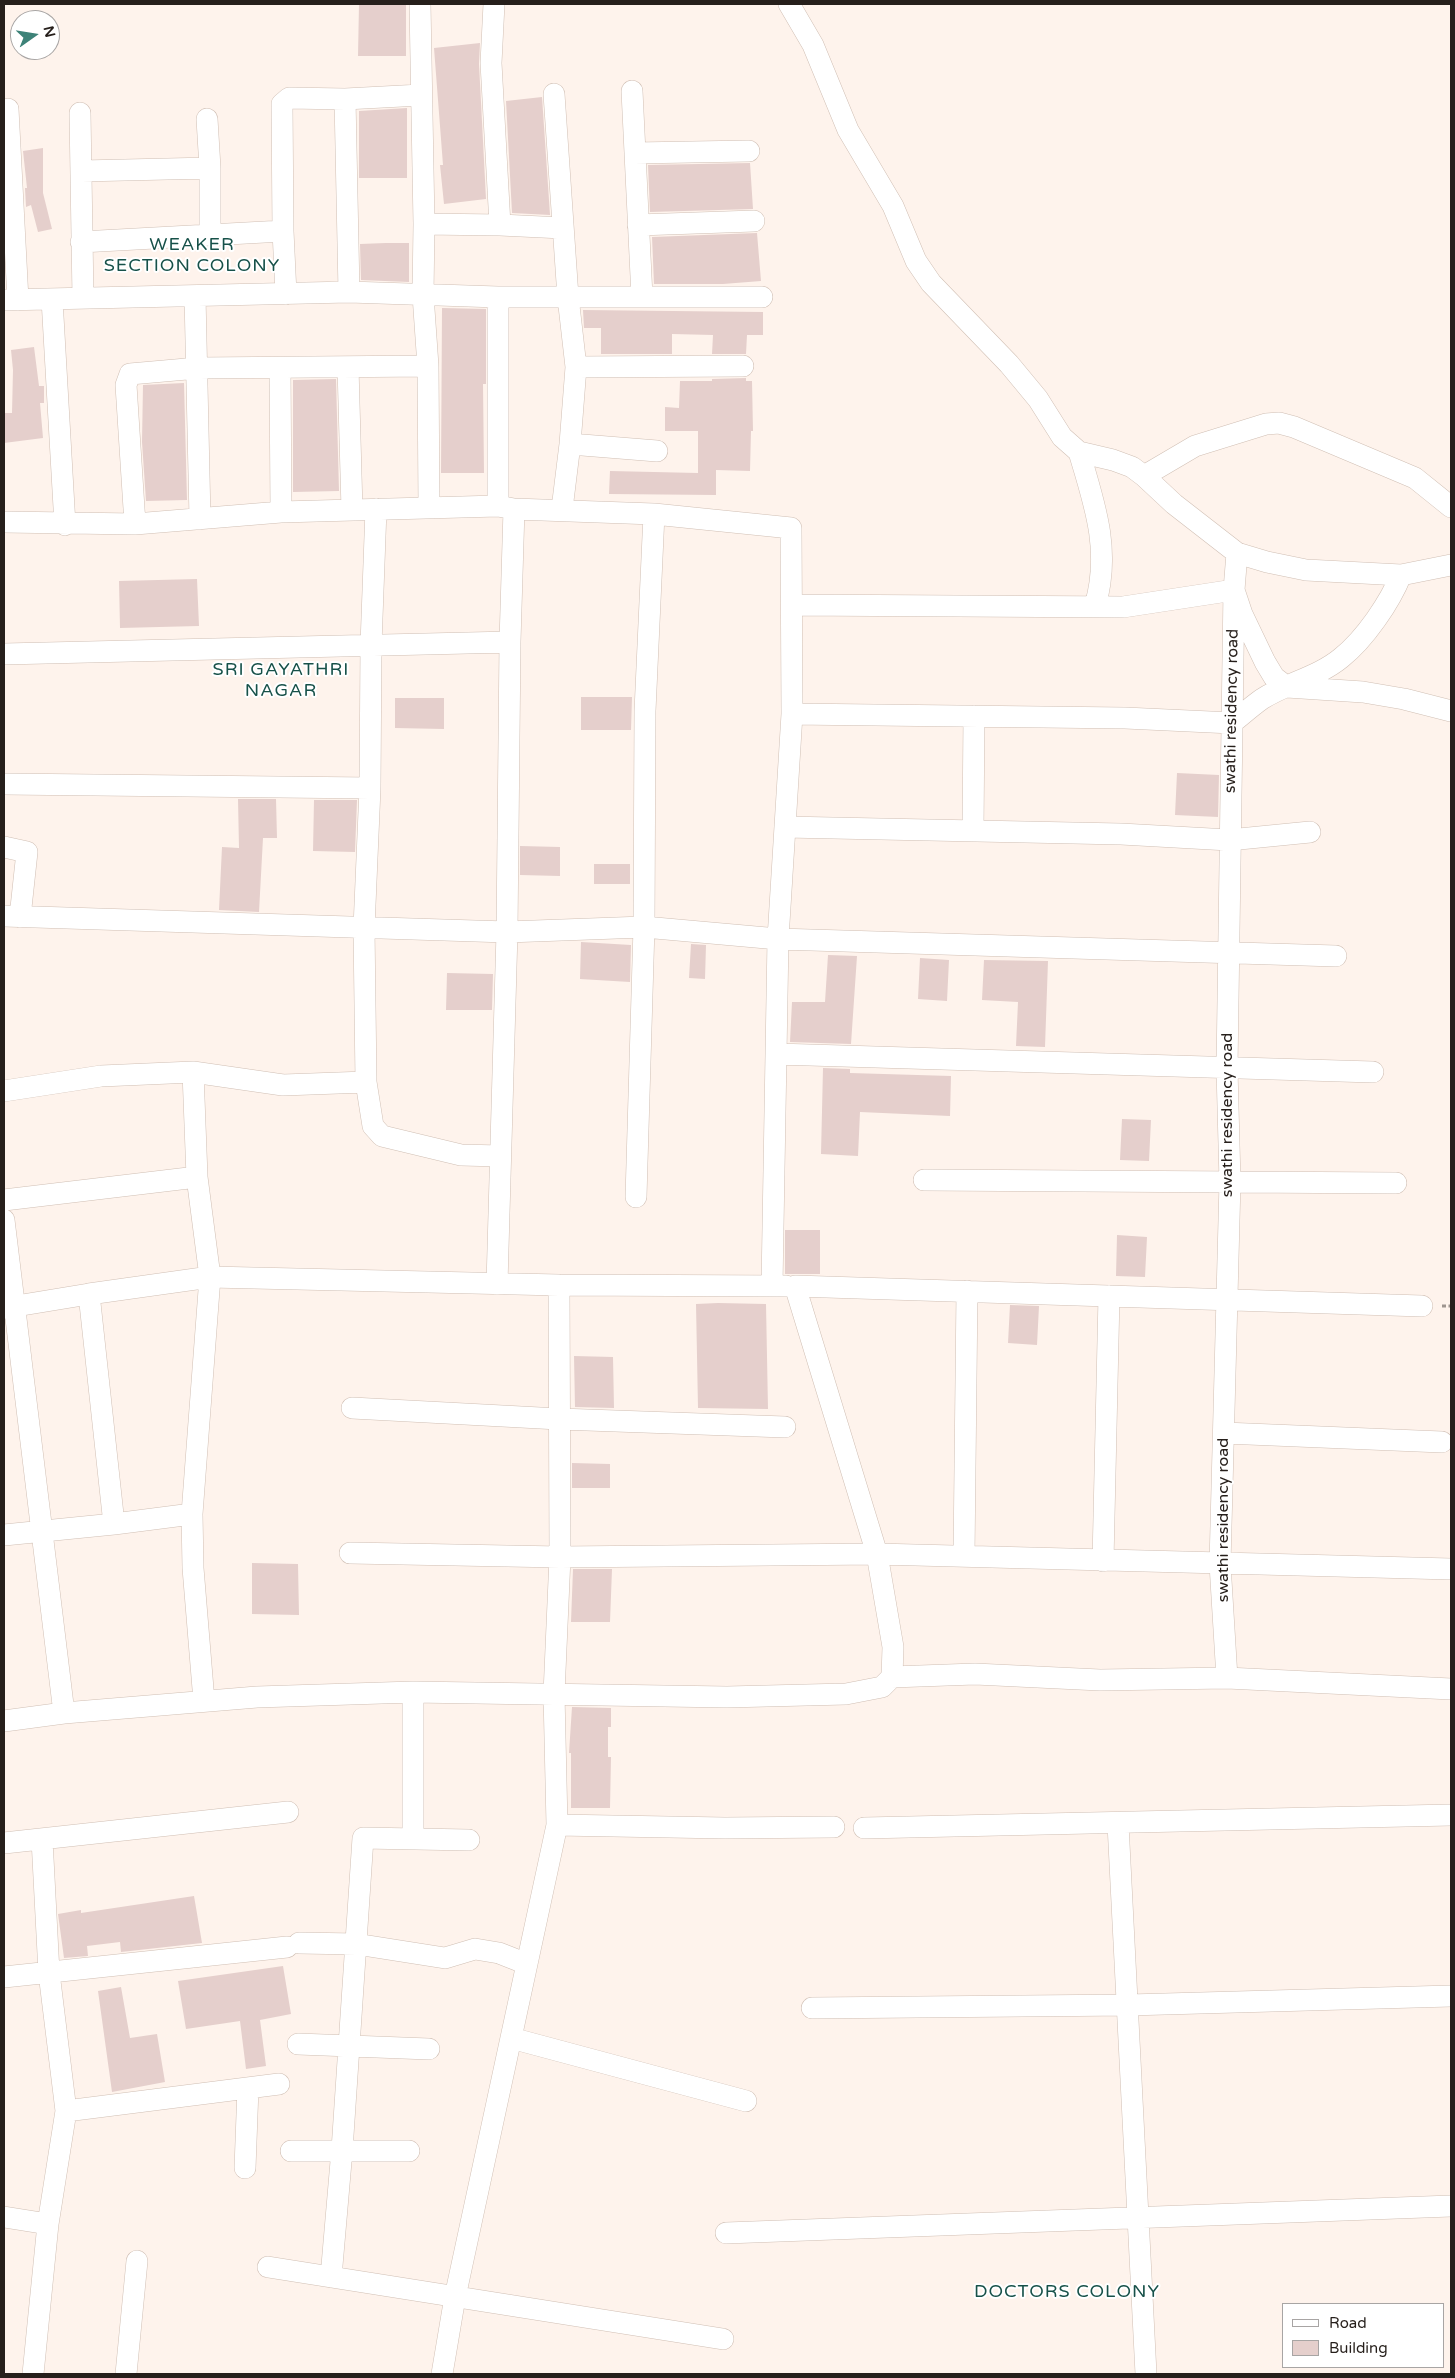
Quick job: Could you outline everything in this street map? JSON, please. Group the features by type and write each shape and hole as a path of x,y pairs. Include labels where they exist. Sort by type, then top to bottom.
{"street":[{"path":"420,4 424,224 423,295 428,366 429,508"},
{"path":"494,4 491,62 500,225"},
{"path":"789,4 813,45 848,130 893,206 916,261 931,283 1009,364 1038,400 1062,437 1079,452 1113,460 1132,467 1174,504 1237,553 1267,562 1306,570 1401,575 1451,565"},
{"path":"632,91 642,297"},
{"path":"554,94 568,297 576,367 570,444 562,509"},
{"path":"286,294 283,231 282,104 289,98 345,99 421,95"},
{"path":"345,99 349,292"},
{"path":"8,109 11,300 349,292 498,297 762,298"},
{"path":"80,113 83,298"},
{"path":"207,119 210,168 210,235"},
{"path":"635,153 749,151"},
{"path":"82,171 210,168"},
{"path":"638,224 754,222"},
{"path":"424,224 564,228"},
{"path":"81,242 283,231"},
{"path":"195,296 200,519"},
{"path":"497,1284 508,932 510,642 498,297"},
{"path":"52,299 65,525"},
{"path":"134,524 126,385 130,374 198,368 428,366"},
{"path":"576,367 742,366"},
{"path":"348,367 352,510"},
{"path":"280,368 281,512"},
{"path":"1144,476 1195,446 1233,436 1266,424 1279,423 1294,427 1414,478 1451,507"},
{"path":"570,444 657,451"},
{"path":"1079,452 1101,533 1102,584 1095,606"},
{"path":"4,522 65,525 134,524 281,512 506,507 654,514 790,528 792,714 778,939 772,1286"},
{"path":"376,509 371,645 370,788 364,928 366,1082 373,1126 382,1136 461,1155 500,1156"},
{"path":"636,1197 644,927 646,711 654,514"},
{"name":"swathi residency road","path":"1227,1678 1220,1564 1230,1182 1227,1069 1229,840 1234,590 1237,553"},
{"path":"792,714 1125,718 1232,722 1263,698 1341,658 1364,633 1393,595 1401,575"},
{"path":"792,605 1123,606 1234,590 1242,614 1265,662 1274,677 1287,687 1320,687 1363,692 1404,698 1451,711"},
{"path":"4,654 510,642"},
{"path":"973,831 974,716"},
{"path":"4,784 370,788"},
{"path":"785,827 973,831 1229,840 1310,832"},
{"path":"4,847 27,852 12,916 508,932 644,927 778,939 1336,956"},
{"path":"776,1054 1373,1072"},
{"path":"4,1091 100,1076 193,1072 283,1086 366,1082"},
{"path":"193,1072 197,1178 210,1277 192,1514 193,1568 204,1701"},
{"path":"4,1200 197,1178"},
{"path":"924,1180 1396,1183"},
{"path":"4,1220 8,1307 42,1531 64,1714"},
{"path":"8,1307 210,1277 559,1285 795,1286 1422,1306"},
{"path":"442,2374 455,2297 557,1825 554,1694 560,1557 559,1285"},
{"path":"795,1286 877,1554 893,1647 892,1677"},
{"path":"964,1556 967,1291"},
{"path":"89,1294 114,1524"},
{"path":"1103,1560 1109,1296"},
{"path":"352,1408 559,1419 786,1427"},
{"path":"1224,1434 1442,1442"},
{"path":"4,1535 192,1514"},
{"path":"350,1553 560,1557 877,1554 1451,1569"},
{"path":"4,1721 257,1697 413,1692 727,1697 846,1694 882,1687 892,1677 975,1674 1100,1680 1227,1678 1451,1689"},
{"path":"413,1692 413,1839"},
{"path":"4,1843 288,1812"},
{"path":"864,1828 1118,1824 1451,1815"},
{"path":"1118,1824 1129,2004 1146,2374"},
{"path":"557,1825 725,1828 834,1827"},
{"path":"331,2277 342,2150 363,1838 469,1840"},
{"path":"33,2374 48,2224 66,2112 49,1972 42,1839"},
{"path":"4,1977 293,1945 356,1944 445,1958 475,1949 499,1953 527,1964"},
{"path":"812,2008 1129,2004 1451,1996"},
{"path":"511,2038 746,2102"},
{"path":"298,2044 429,2049"},
{"path":"66,2112 279,2084"},
{"path":"245,2168 248,2088"},
{"path":"291,2151 409,2151"},
{"path":"726,2233 1451,2206"},
{"path":"4,2217 48,2224"},
{"path":"126,2374 137,2261"},
{"path":"268,2267 723,2339"}],"building":[{"path":"359,4 406,4 406,56 358,56"},
{"path":"480,43 479,64 486,199 444,204 434,48"},
{"path":"542,97 550,215 512,213 506,101"},
{"path":"407,108 407,178 359,178 359,111"},
{"path":"43,148 43,193 52,229 38,232 31,205 26,207 25,188 27,188 23,151"},
{"path":"750,163 753,209 650,212 648,165"},
{"path":"757,233 761,281 723,284 654,284 652,237"},
{"path":"409,243 409,282 361,280 360,244"},
{"path":"442,308 486,309 486,384 483,384 484,473 441,473"},
{"path":"583,310 763,312 763,335 747,335 746,354 712,354 713,335 672,334 672,354 601,354 601,328 584,328"},
{"path":"34,347 39,386 44,386 44,403 40,403 43,438 4,443 4,413 12,413 13,370 11,350"},
{"path":"746,378 746,381 752,381 753,431 751,431 750,471 716,470 716,495 609,494 610,471 698,473 698,431 665,431 665,407 679,408 680,381"},
{"path":"336,379 339,491 293,492 293,380"},
{"path":"184,383 187,500 146,501 142,442 143,385"},
{"path":"197,579 199,626 120,628 119,581"},
{"path":"581,697 632,697 631,730 581,730"},
{"path":"395,698 444,698 444,729 395,728"},
{"path":"1177,773 1219,775 1218,817 1175,815"},
{"path":"238,799 276,799 277,838 263,838 259,912 219,910 222,847 239,848"},
{"path":"314,800 357,800 355,852 313,851"},
{"path":"520,846 560,847 560,876 520,875"},
{"path":"594,864 630,864 630,884 594,884"},
{"path":"581,942 631,945 630,982 580,979"},
{"path":"691,944 706,945 705,979 689,978"},
{"path":"828,955 857,956 851,1044 790,1042 792,1002 825,1002"},
{"path":"920,958 949,960 947,1001 918,999"},
{"path":"984,960 1048,961 1045,1047 1016,1046 1018,1002 982,1000"},
{"path":"447,973 493,974 492,1010 446,1010"},
{"path":"823,1068 850,1069 850,1073 951,1076 950,1116 860,1112 858,1156 821,1154"},
{"path":"1122,1119 1151,1120 1149,1161 1120,1160"},
{"path":"785,1230 820,1230 820,1274 785,1274"},
{"path":"1117,1235 1147,1237 1145,1277 1116,1276"},
{"path":"696,1304 766,1304 768,1409 698,1408"},
{"path":"1010,1305 1039,1306 1037,1345 1008,1343"},
{"path":"574,1356 613,1357 614,1408 575,1407"},
{"path":"572,1463 610,1464 610,1488 572,1488"},
{"path":"252,1563 298,1564 299,1615 252,1614"},
{"path":"573,1569 612,1569 610,1622 571,1622"},
{"path":"572,1707 611,1708 611,1727 608,1727 608,1757 611,1757 610,1808 571,1808 571,1753 569,1753"},
{"path":"194,1896 202,1943 121,1952 120,1942 87,1946 88,1956 64,1958 58,1914 81,1910 81,1913"},
{"path":"283,1966 291,2014 260,2020 266,2066 246,2069 240,2021 186,2029 178,1981"},
{"path":"121,1987 130,2038 157,2034 165,2082 112,2092 98,1991"}],"district":[{"name":"WEAKER SECTION COLONY","path":"192,255"},
{"name":"SRI GAYATHRI NAGAR","path":"281,680"},
{"name":"DOCTORS COLONY","path":"1067,2292"}]}
